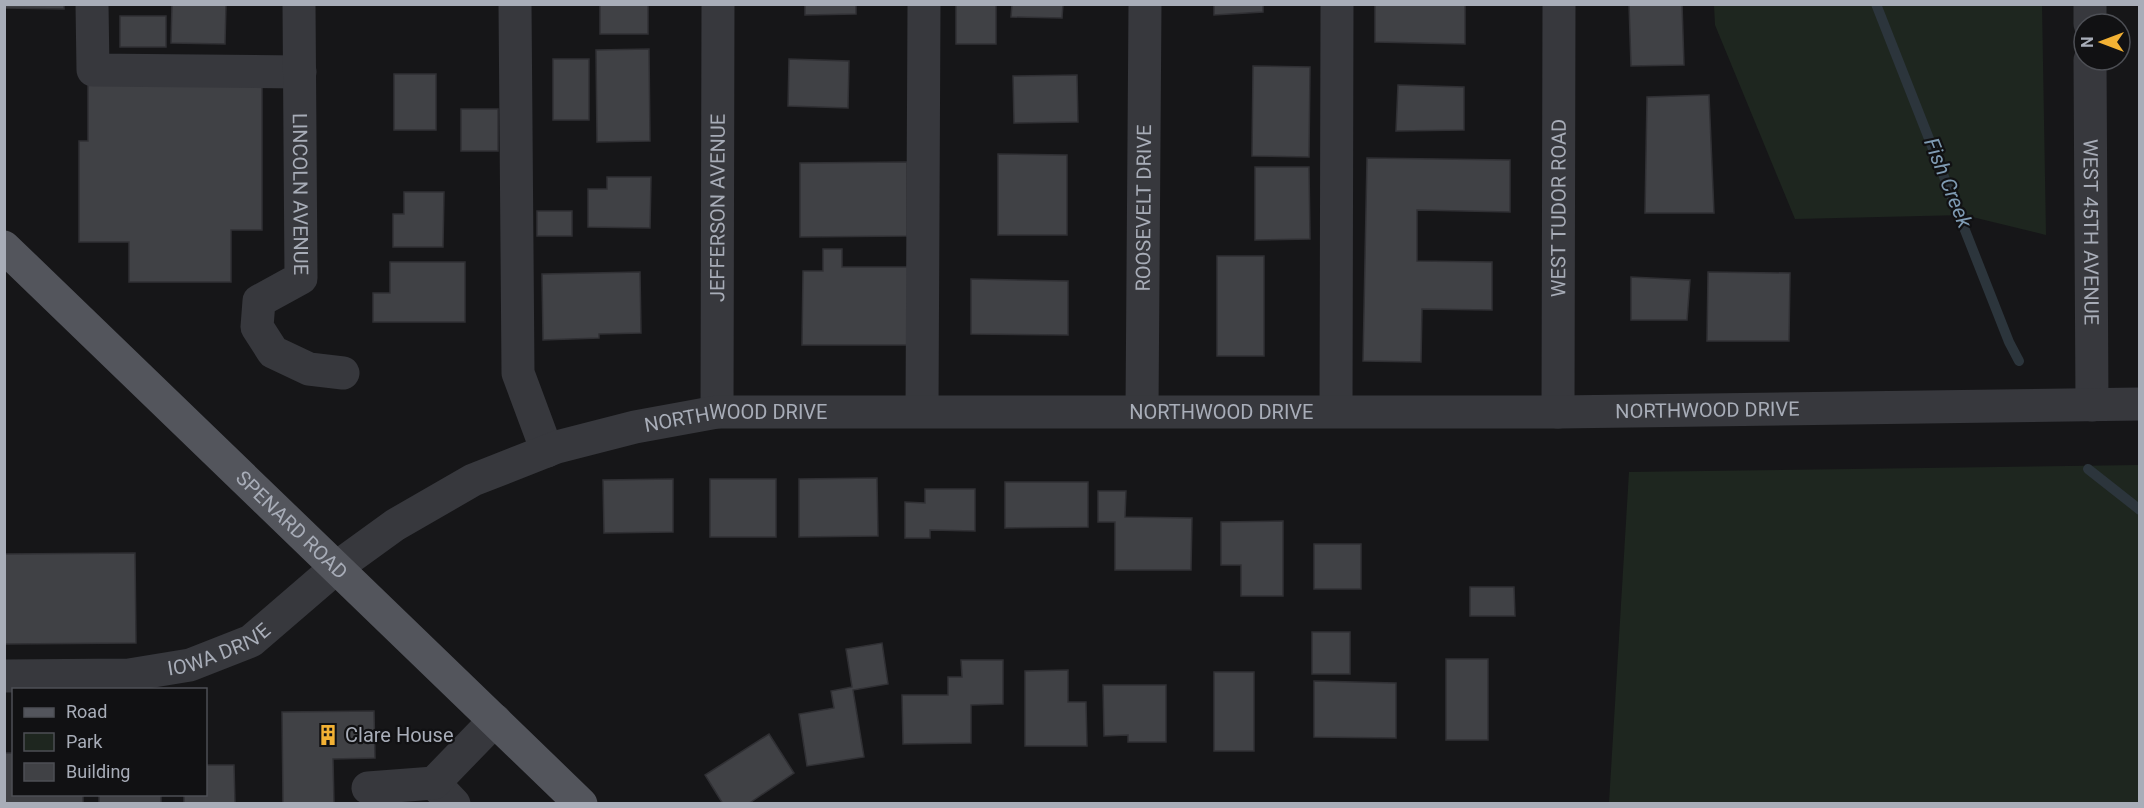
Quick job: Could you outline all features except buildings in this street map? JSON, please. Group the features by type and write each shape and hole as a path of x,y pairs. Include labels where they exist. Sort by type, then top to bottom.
{"main road":[{"name":"SPENARD ROAD","path":"4,247 495,720 575,802"}],"street":[{"path":"92,4 93,70 300,72"},
{"name":"LINCOLN AVENUE","path":"299,4 301,278 259,301 257,327 273,352 309,369 343,373"},
{"path":"514,4 518,373 547,451"},
{"name":"JEFFERSON AVENUE","path":"717,412 718,4"},
{"path":"922,411 924,4"},
{"name":"ROOSEVELT DRIVE","path":"1142,410 1145,4"},
{"path":"1336,411 1337,4"},
{"name":"WEST TUDOR ROAD","path":"1558,412 1559,4"},
{"name":"WEST 45TH AVENUE","path":"2090,72 2092,405"},
{"name":"NORTHWOOD DRIVE","path":"337,567 404,519 473,480 547,451 635,427 717,412 1142,410 1558,412 2139,404"},
{"name":"IOWA DRIVE","path":"4,676 129,675 190,665 251,641 337,567"},
{"path":"368,788 444,793 495,720"}],"green space":[{"path":"1714,5 2042,5 2046,235 1964,215 1795,219 1715,25"},
{"path":"2139,465 2139,803 1609,803 1629,472"}],"waterway":[{"name":"Fish Creek","path":"1876,4 2009,342 2019,361"},
{"name":"Fish Creek","path":"2088,469 2140,510"}],"place":[{"name":"Clare House","path":"328,735"}]}
